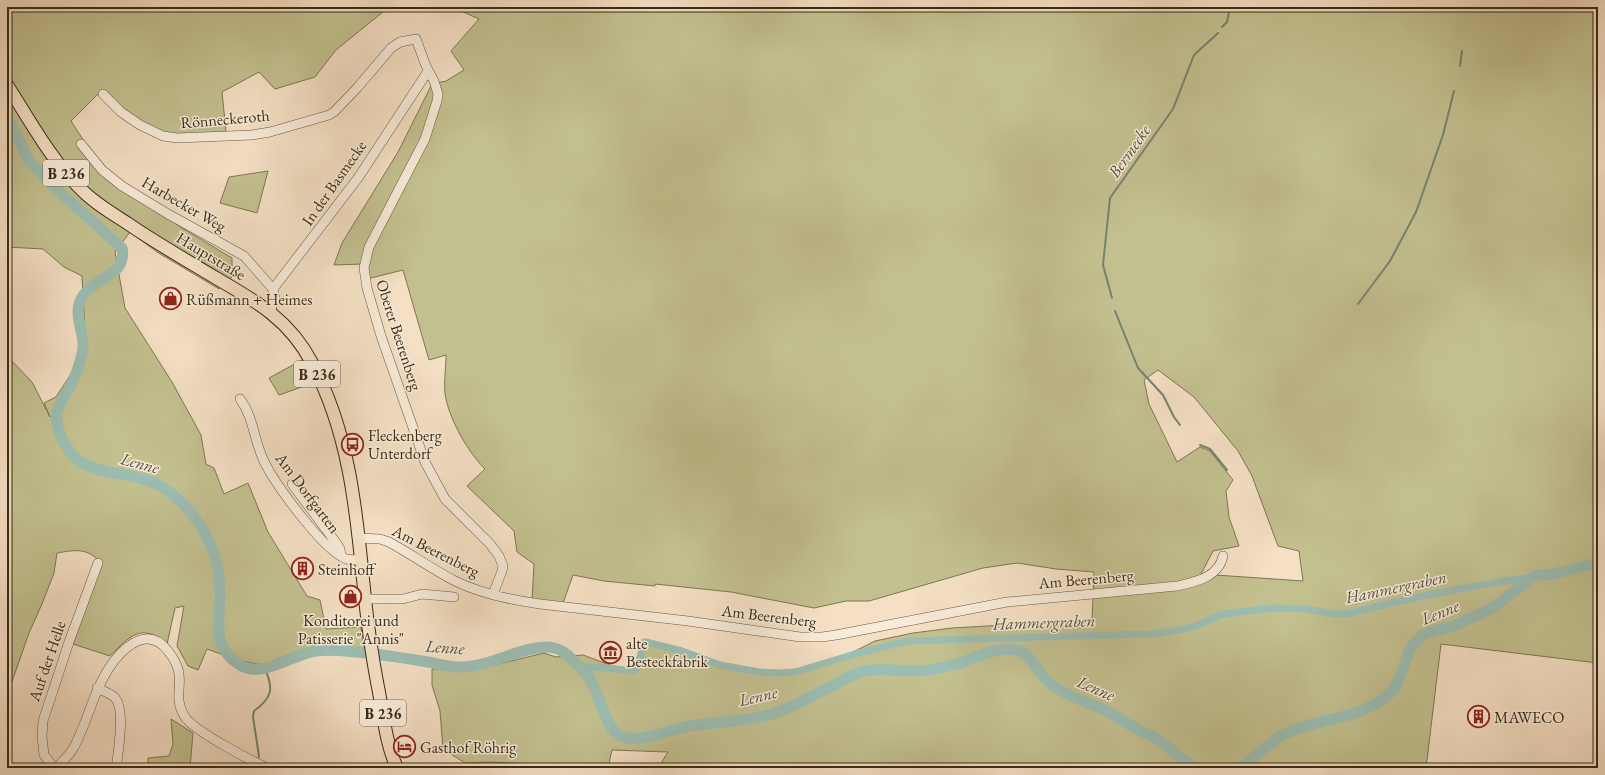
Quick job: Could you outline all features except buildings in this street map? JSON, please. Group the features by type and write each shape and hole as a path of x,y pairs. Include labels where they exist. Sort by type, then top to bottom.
{"main road":[{"name":"Hauptstraße","path":"7,85 56,160 86,194 105,209 148,238 270,311 291,331 312,362 335,416 351,481 370,640 387,731 397,768"}],"street":[{"name":"Rönneckeroth","path":"103,94 130,119 146,128 163,136 187,139 270,132 334,112 357,88 387,52 400,42 416,39 428,70"},
{"name":"In der Basmecke","path":"273,289 358,178 428,70"},
{"name":"Oberer Beerenberg","path":"428,70 437,89 438,101 425,139 369,247 365,261 364,275 370,301 381,336 425,462 445,499 490,544 501,561 503,566 502,575 493,594"},
{"name":"Harbecker Weg","path":"81,144 94,161 112,179 168,214 242,254 273,289"},
{"path":"270,311 276,299 273,289"},
{"name":"Am Dorfgarten","path":"240,399 246,407 258,446 269,470 310,525 332,550 341,556 352,560 361,560"},
{"name":"Am Dorfgarten","path":"292,484 337,544 340,549 341,556"},
{"name":"Am Beerenberg","path":"359,538 380,539 389,542 455,581 493,594 540,604 688,621 800,637 822,637 1007,602 1177,586 1195,581 1211,574 1220,566 1223,556"},
{"name":"Auf der Helle","path":"55,768 44,755 42,721 98,563"},
{"path":"365,599 403,599 422,594 451,597"},
{"path":"55,768 73,748 97,688 108,668 129,646 143,639 156,640 166,648 171,655 178,669 178,694 181,708 185,717 195,727 266,768"},
{"path":"97,688 114,696 117,702 121,721 116,768"}],"shaded area":[{"path":"7,7 389,7 336,50 315,77 275,89 259,72 222,92 226,131 199,136 164,135 122,110 103,89 71,121 91,152 112,179 182,228 232,258 232,277 219,289 157,252 130,232 115,252 125,308 172,382 201,435 206,464 214,468 224,494 248,483 268,532 307,596 320,600 326,629 361,627 365,651 327,646 304,649 262,665 237,660 207,649 198,670 188,666 177,646 184,606 175,608 167,644 158,637 150,634 136,634 110,656 73,644 101,563 91,554 86,552 70,551 57,553 54,573 29,633 7,696 7,359 10,359 32,382 50,417 44,403 56,397 86,351 82,276 64,267 43,249 7,247"},
{"path":"452,7 1598,7 1598,663 1441,644 1426,768 658,768 668,752 612,750 608,768 580,768 580,766 490,762 465,763 443,749 440,711 432,685 432,669 482,668 544,653 556,657 583,655 621,669 632,671 637,668 644,642 682,651 720,665 759,672 795,672 841,658 875,641 913,633 952,628 1092,620 1094,572 1056,569 1017,563 983,568 869,601 846,601 814,608 731,592 655,584 655,586 604,581 573,575 563,603 532,600 534,564 517,552 514,531 467,486 485,469 472,454 461,436 448,408 445,395 446,355 429,360 403,270 367,279 363,264 334,265 342,243 398,152 432,84 446,81 464,70 451,51 479,19","holes":["1158,370 1194,397 1238,451 1252,476 1278,546 1299,551 1303,581 1201,574 1213,551 1239,546 1229,517 1226,491 1233,480 1210,451 1200,447 1177,462 1149,404 1144,380"]},
{"path":"268,171 257,213 220,203 229,177"},
{"path":"304,359 316,382 279,395 269,378"},
{"path":"171,719 193,733 190,768 148,768 148,758 169,756 173,744"}],"waterway":[{"name":"Bermecke","path":"1222,27 1227,22 1230,7"},
{"name":"Bermecke","path":"1112,298 1103,265 1110,198 1173,109 1194,55 1218,33"},
{"path":"1460,66 1462,51"},
{"path":"1358,304 1390,261 1416,212 1443,135 1454,91"},
{"name":"Lenne","path":"7,116 29,161 64,196 122,248 120,265 92,286 85,293 78,306 83,348 74,379 58,409 57,423 59,431 66,447 75,458 86,465 97,469 138,478 156,484 177,498 196,519 210,543 218,569 220,593 219,628 222,645 232,659 240,665 249,669 268,668 307,653 331,650 383,655 460,667 482,664 535,648 551,647 565,653 587,674 594,686 608,722 613,729 619,735 627,738 642,738 690,726 745,720 778,712 850,676 865,671 928,670 961,663 984,654 1008,649 1016,650 1026,655 1046,679 1057,688 1073,697 1106,711 1157,739 1195,768"},
{"name":"Bermecke","path":"1115,311 1138,368 1163,395 1174,417 1180,425"},
{"name":"Bermecke","path":"1200,445 1210,449 1227,470"},
{"name":"Lenne","path":"1238,768 1250,761 1274,741 1287,733 1354,713 1379,702 1395,687 1412,646 1425,634 1453,626 1484,612 1503,600 1532,577 1537,575 1553,574 1598,563"},
{"name":"Hammergraben","path":"578,665 634,671 637,668 644,642 646,642 682,651 720,665 759,672 795,672 855,654 907,641 1151,634 1196,626 1222,614 1273,608 1307,609 1334,614 1346,614 1439,593 1532,577"},
{"path":"257,761 259,756 253,717 254,711 265,702 270,693 270,682 265,669"}],"place":[{"name":"Rüßmann + Heimes","path":"170,299"},
{"name":"Fleckenberg Unterdorf","path":"352,444"},
{"name":"Steinhoff","path":"303,569"},
{"name":"Konditorei und Patisserie \"Annis\"","path":"351,597"},
{"name":"alte Besteckfabrik","path":"611,652"},
{"name":"MAWECO","path":"1478,717"},
{"name":"Gasthof Röhrig","path":"405,747"}]}
